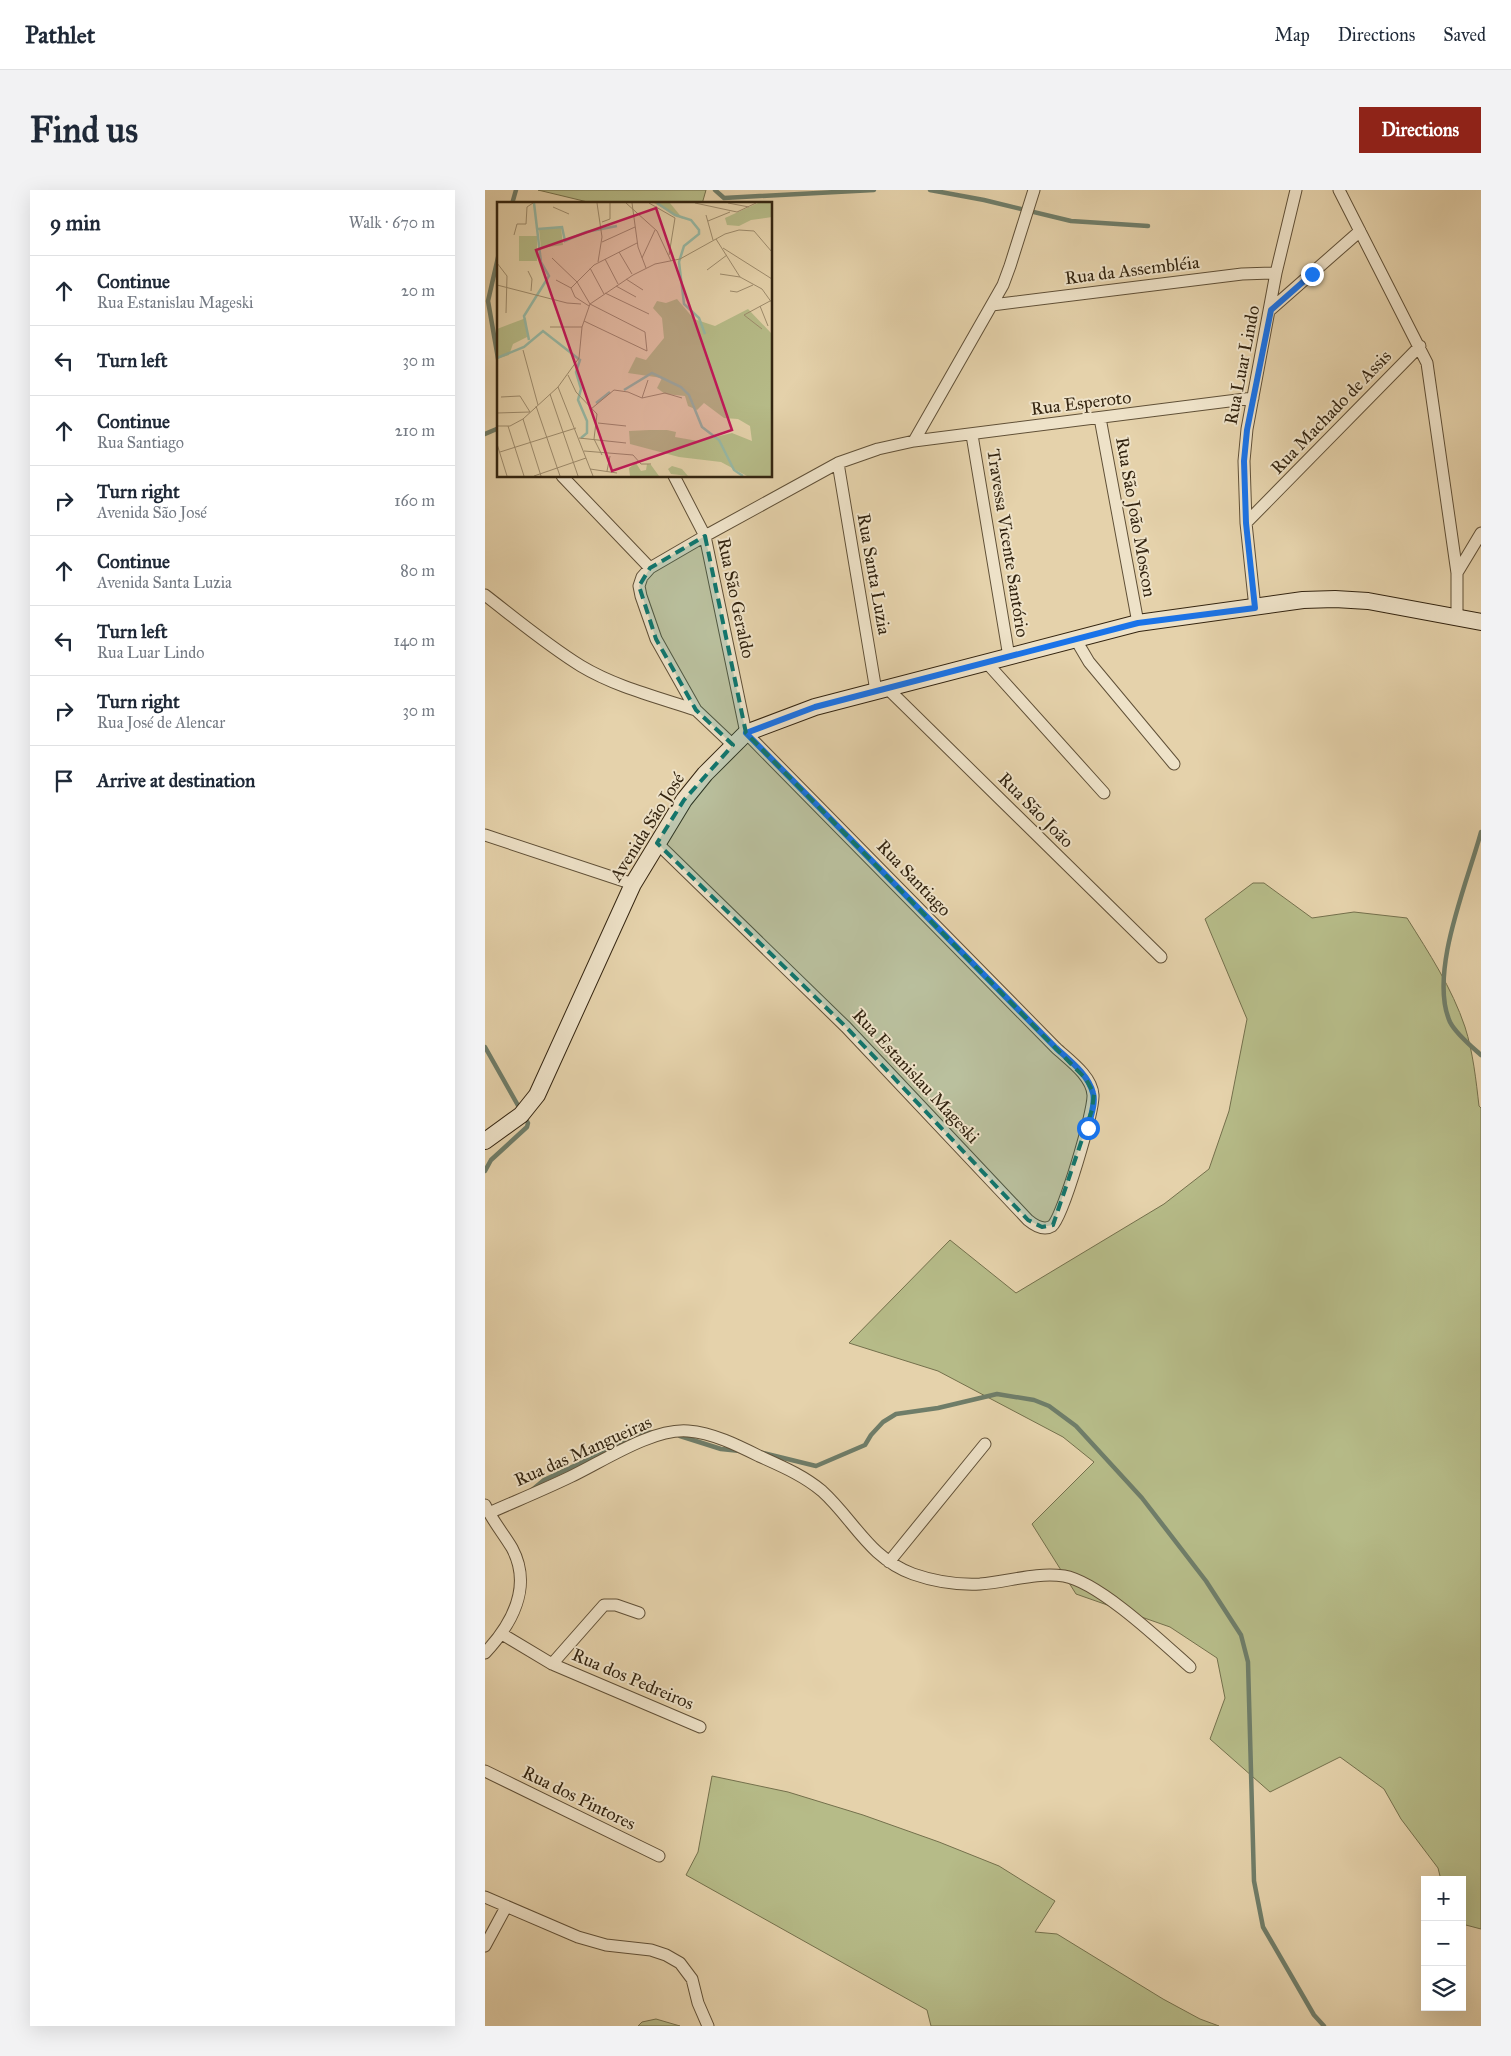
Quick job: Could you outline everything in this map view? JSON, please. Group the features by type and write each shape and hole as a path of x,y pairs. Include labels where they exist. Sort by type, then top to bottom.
{"street":[{"path":"914,441 992,305 1011,266 1034,190"},
{"name":"Rua Luar Lindo","path":"1255,608 1246,523 1244,461 1247,430 1277,273 1296,190"},
{"path":"1339,190 1427,363 1457,573 1457,618"},
{"path":"1271,310 1359,231"},
{"name":"Rua da Assembléia","path":"992,305 1242,274 1277,273"},
{"name":"Rua Machado de Assis","path":"1246,523 1420,346"},
{"name":"Rua Esperoto","path":"650,568 838,463 878,449 914,441 1253,398"},
{"name":"Rua São João Moscon","path":"1100,418 1138,623"},
{"name":"Travessa Vicente Santório","path":"972,435 1009,657"},
{"name":"Rua Santa Luzia","path":"838,463 882,690"},
{"path":"564,478 650,568 642,577 639,586 647,618 656,639 696,710 733,745"},
{"name":"Rua São Geraldo","path":"675,478 705,536 746,733"},
{"path":"1457,573 1481,533"},
{"path":"485,595 558,651 582,666 633,690 696,710"},
{"name":"Avenida São José","path":"485,1141 521,1116 537,1095 633,884 684,800 705,774 746,733 815,707 1138,623 1303,600 1335,599 1368,601 1481,622"},
{"path":"1076,640 1089,662 1175,764"},
{"path":"986,662 1104,793"},
{"name":"Rua São João","path":"882,690 1161,957"},
{"name":"Rua Santiago","path":"746,733 1056,1048 1076,1066 1086,1078 1093,1094"},
{"path":"485,835 633,884"},
{"name":"Rua Estanislau Mageski","path":"657,843 845,1027 1034,1225 1047,1228 1053,1225 1057,1219 1088,1128 1093,1094"},
{"name":"Rua das Mangueiras","path":"487,1509 569,1478 648,1438 674,1431 704,1434 733,1443 804,1477 823,1492 871,1548 889,1562 913,1574 958,1583 980,1584 1035,1576 1066,1577 1092,1588 1105,1597 1155,1635 1190,1667"},
{"path":"889,1562 985,1444"},
{"path":"485,1653 502,1634 513,1617 520,1583 519,1567 512,1549 487,1509"},
{"name":"Rua dos Pedreiros","path":"553,1664 604,1605 616,1605 639,1613"},
{"name":"Rua dos Pedreiros","path":"502,1634 553,1664 700,1727"},
{"name":"Rua dos Pintores","path":"485,1771 659,1856"},
{"path":"485,1897 595,1943 651,1950 680,1962 692,1980 708,2026"},
{"path":"485,1946 506,1907"}],"highlighted area":[{"path":"705,536 746,733 1086,1079 1094,1094 1092,1110 1053,1225 1042,1227 1028,1220 846,1027 657,843 684,800 733,745 696,710 656,639 639,586 650,568"}],"green space":[{"path":"538,190 706,190 703,202 588,202"},
{"path":"1253,883 1264,883 1312,918 1354,912 1407,918 1447,985 1465,1027 1474,1066 1479,1106 1481,1108 1481,1929 1466,1925 1466,1876 1440,1876 1438,1868 1401,1819 1384,1789 1340,1757 1270,1792 1210,1739 1225,1698 1217,1658 1170,1627 1076,1594 1032,1524 1094,1462 1063,1437 938,1371 849,1343 950,1240 1016,1293 1164,1204 1209,1169 1229,1111 1247,1019 1205,919"},
{"path":"712,1776 788,1792 863,1815 999,1866 1055,1901 1035,1932 1057,1934 1163,1999 1200,2019 1219,2026 931,2026 927,2010 686,1875 698,1852"},
{"path":"656,2019 680,2026 638,2026 642,2022"}],"waterway":[{"path":"513,202 516,190"},
{"path":"715,190 724,198 874,190"},
{"path":"930,190 984,200 1071,221 1148,226"},
{"path":"497,262 488,301 497,353"},
{"path":"485,434 497,429"},
{"path":"1481,832 1452,927 1444,979 1444,1002 1450,1022 1460,1035 1481,1055"},
{"path":"485,1047 520,1109"},
{"path":"485,1171 491,1160 527,1127 528,1123 524,1116"},
{"path":"763,1453 816,1466 865,1445 883,1422 896,1414 938,1408 997,1394 1034,1400 1049,1406 1076,1426 1142,1498 1206,1581 1241,1635 1248,1662 1254,1881 1263,1927 1314,2015 1324,2026"},
{"path":"532,1490 544,1480 645,1433 658,1432"},
{"path":"680,1436 721,1449 740,1451"}],"route":[{"path":"1088,1128 1093,1094 1086,1078 1076,1066 1056,1048 746,733 815,707 1138,623 1255,608 1246,523 1244,461 1247,430 1271,310 1312,274"}]}
